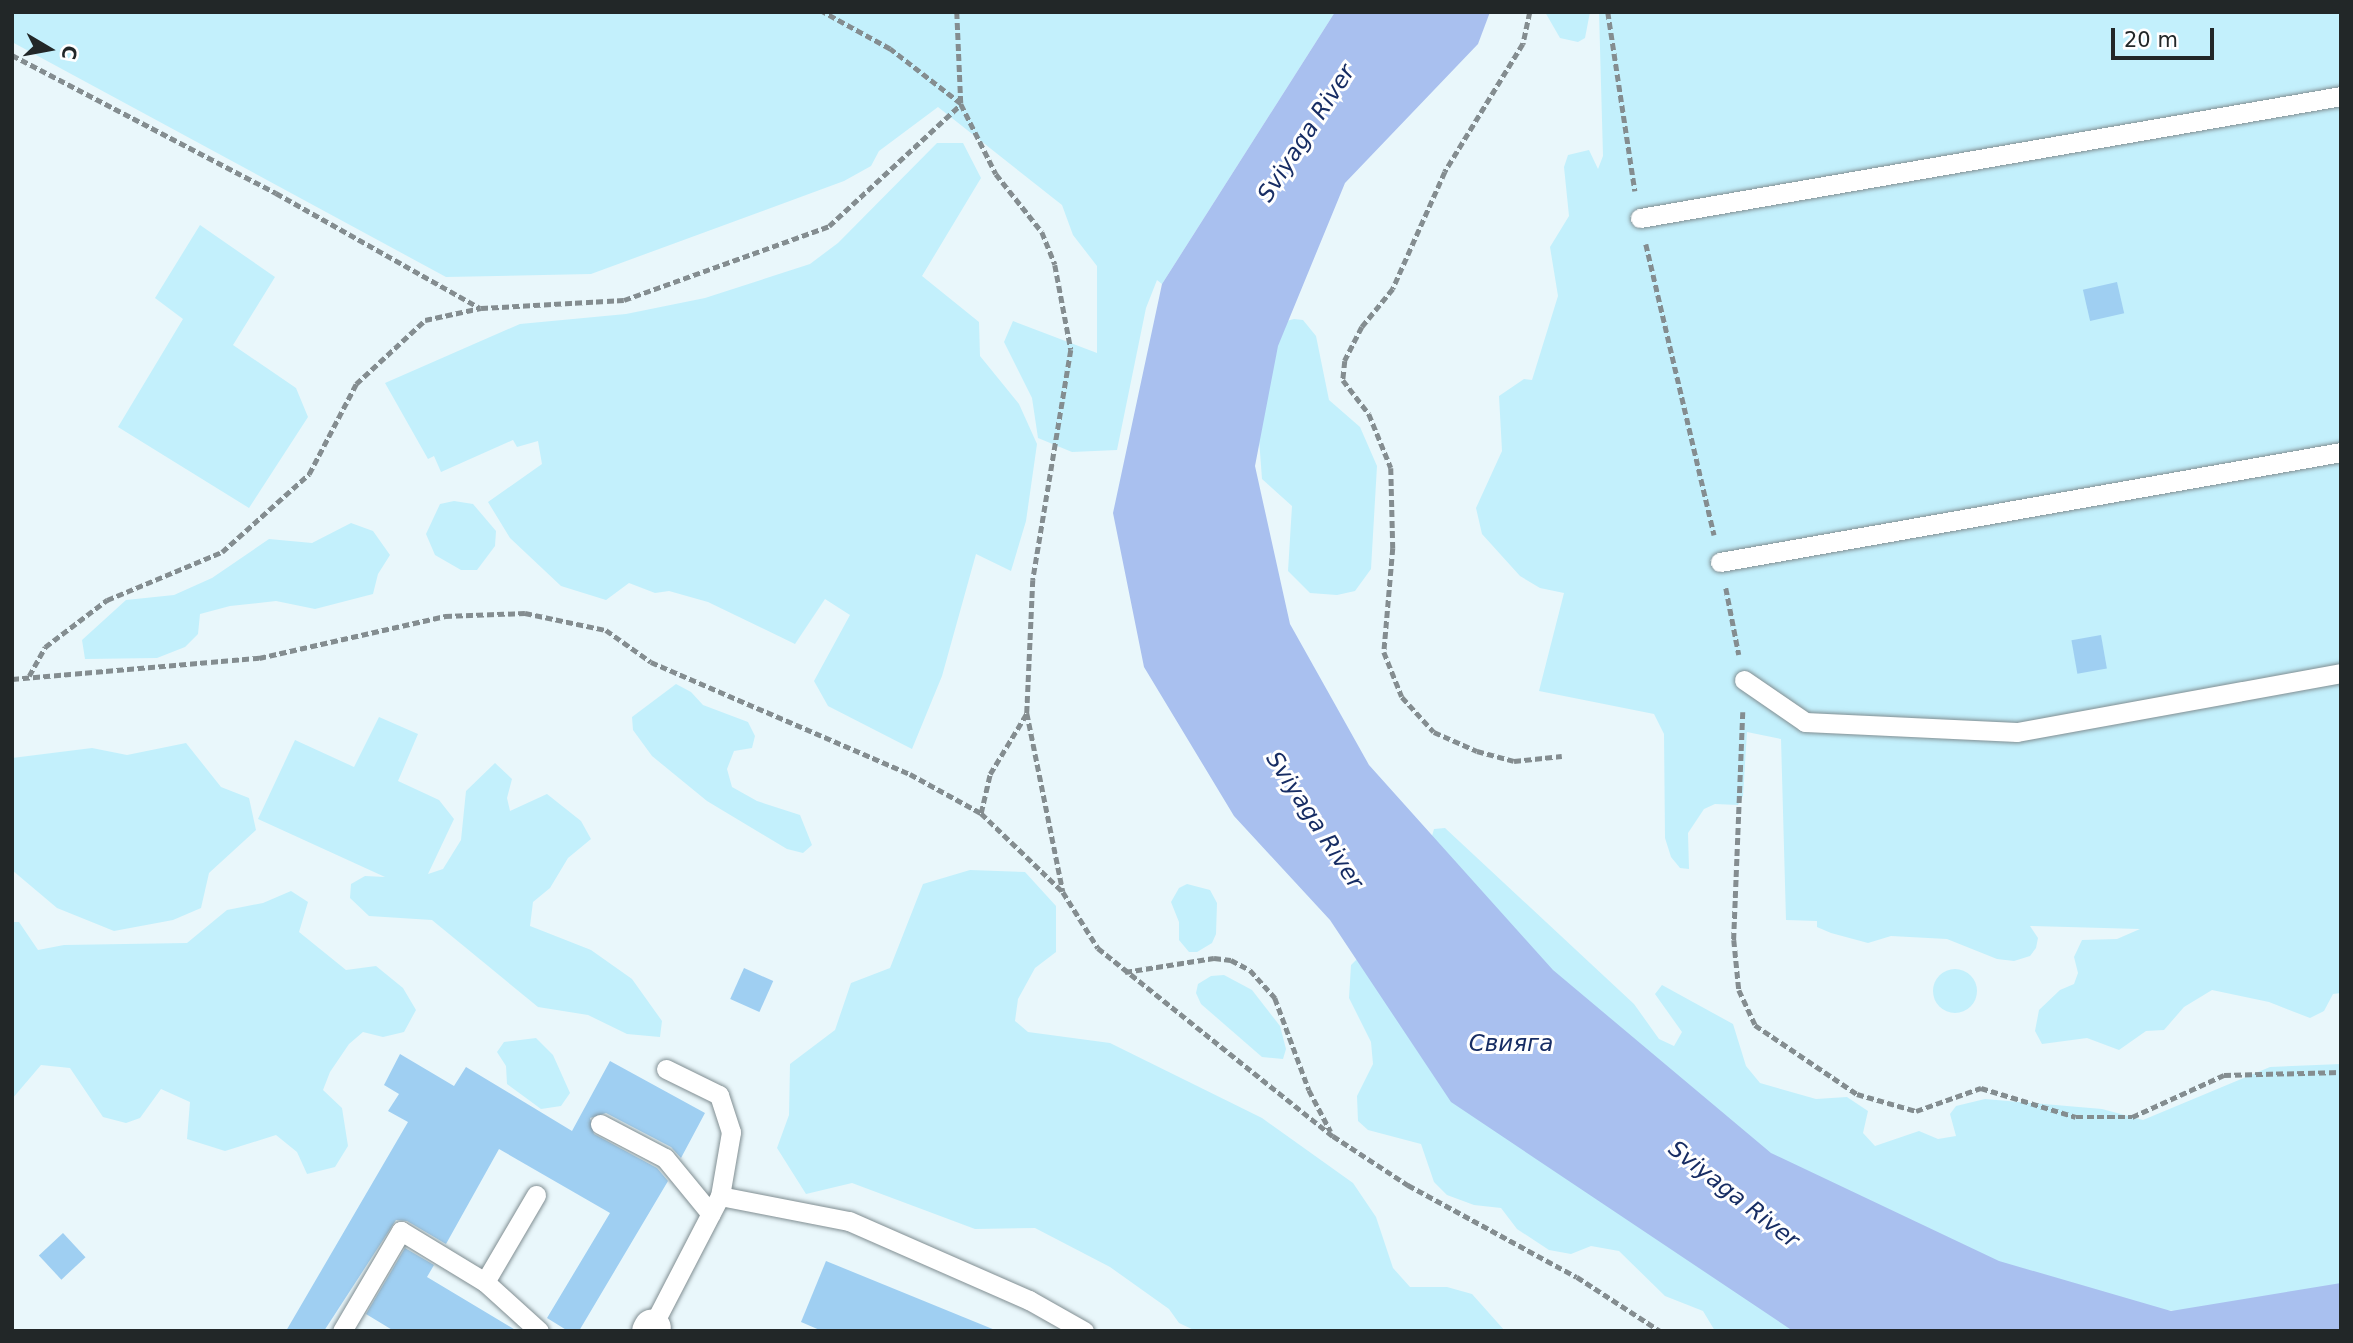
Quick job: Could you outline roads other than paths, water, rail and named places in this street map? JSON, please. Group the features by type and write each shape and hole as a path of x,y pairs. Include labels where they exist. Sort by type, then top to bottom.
{"lane":[{"path":"1640,218 2341,96"},
{"path":"1720,562 2341,452"},
{"path":"1744,680 1805,722 2017,733 2341,673"},
{"path":"654,1329 716,1205 731,1132 719,1094 666,1069"},
{"path":"600,1124 665,1158 716,1205 849,1221 1029,1300 1084,1331"},
{"path":"485,1282 536,1195"},
{"path":"342,1331 401,1231 485,1282 539,1331"}],"water":[{"name":"Свияга","path":"1335,12 1490,12 1478,44 1345,183 1278,346 1255,466 1290,624 1369,765 1553,970 1771,1153 1999,1261 2171,1311 2341,1283 2341,1331 1793,1331 1451,1102 1330,920 1234,816 1144,667 1113,513 1162,284"}],"water label":[{"name":"Sviyaga River","path":"1306,133"},
{"name":"Sviyaga River","path":"1315,820"},
{"name":"Sviyaga River","path":"1734,1194"}]}
